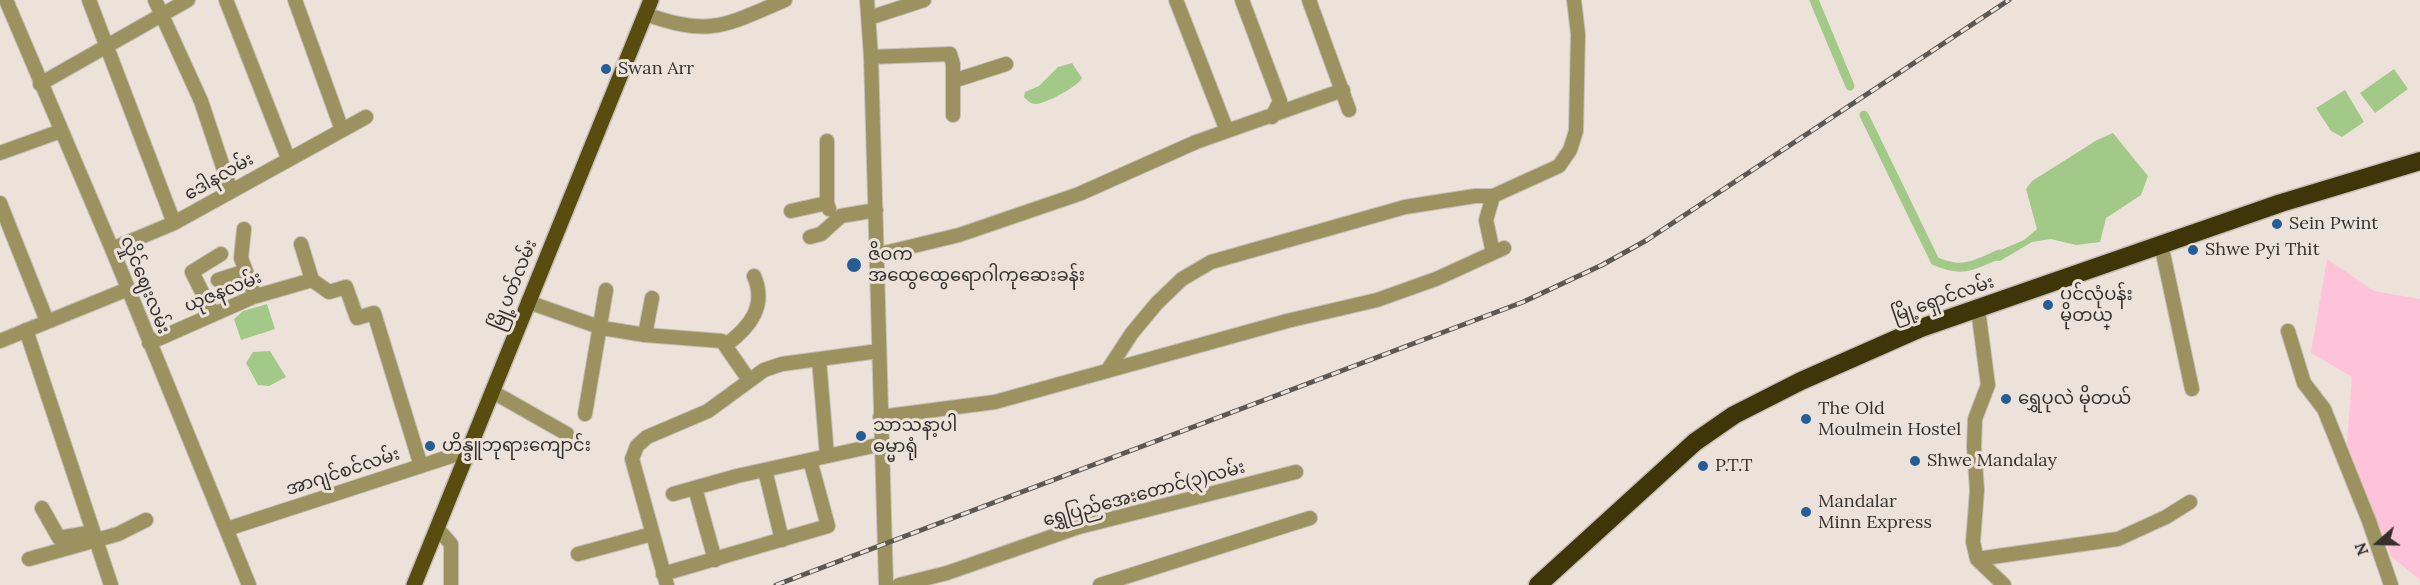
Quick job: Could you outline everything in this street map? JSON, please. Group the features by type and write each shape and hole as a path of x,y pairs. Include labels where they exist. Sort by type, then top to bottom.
{"highway":[{"name":"မြို့ရှောင်လမ်း","path":"1538,585 1689,447 1715,427 1755,404 1865,350 2281,203 2420,161"}],"main road":[{"name":"မြို့ပတ်လမ်း","path":"414,585 648,7"}],"street":[{"name":"လှိုင်ဈေးလမ်း","path":"6,0 112,249 249,585"},
{"path":"88,0 174,223"},
{"path":"155,0 201,101 231,191"},
{"path":"40,84 188,0"},
{"path":"226,0 288,158"},
{"path":"295,0 342,130"},
{"path":"648,7 679,26 704,28 730,23 785,0"},
{"path":"867,0 876,210 886,585"},
{"path":"869,18 924,0"},
{"path":"1176,0 1227,131"},
{"path":"1242,0 1280,101 1272,117"},
{"path":"1309,0 1349,110"},
{"path":"1109,368 1131,333 1157,303 1182,279 1212,262 1405,207 1475,196 1493,196 1559,166 1570,150 1576,131 1578,34 1574,0"},
{"path":"871,57 950,54 953,64 953,115"},
{"path":"953,81 1006,64"},
{"path":"876,255 959,235 1079,194 1227,131 1343,90"},
{"name":"ဒေါနလမ်း","path":"112,249 174,223 288,158 366,117"},
{"path":"0,153 61,131"},
{"path":"827,141 827,203 834,223"},
{"path":"880,417 995,402 1109,368 1377,300 1436,279 1498,251 1486,220 1493,196"},
{"path":"0,203 47,321"},
{"path":"791,211 827,203"},
{"path":"810,237 821,234 841,216 876,210"},
{"path":"244,229 241,258 255,296"},
{"path":"301,244 312,280 329,291 346,288 357,318 374,313 421,466"},
{"path":"2161,244 2192,389"},
{"path":"213,314 192,272 221,254"},
{"path":"218,280 246,271"},
{"path":"726,345 738,336 757,313 759,286 754,276"},
{"name":"ယုဇနလမ်း","path":"149,343 255,296 312,280"},
{"path":"0,341 128,289"},
{"path":"585,414 606,290"},
{"path":"645,335 652,298"},
{"path":"528,302 599,327 645,335 722,341 749,380"},
{"path":"1978,309 1988,385 1975,429 1977,490 1973,542 1977,559 2004,585"},
{"path":"26,330 111,585"},
{"path":"2288,331 2304,382 2324,409 2369,521 2391,585"},
{"path":"810,460 828,526 715,560 665,579 632,459 637,446 647,436 708,411 764,370 782,364 879,351"},
{"path":"819,359 827,456"},
{"path":"493,392 567,434"},
{"path":"673,494 765,470 882,444"},
{"name":"အာဂျင်စင်လမ်း","path":"227,529 470,450"},
{"path":"765,470 782,540"},
{"name":"ရွှေပြည်အေးတောင်(၃)လမ်း","path":"899,585 949,579 1079,527 1296,472"},
{"path":"695,488 715,560"},
{"path":"1977,559 2118,539 2166,517 2190,502"},
{"path":"42,508 59,538 118,534 146,520"},
{"path":"1100,585 1310,518"},
{"path":"437,528 451,544 451,585"},
{"path":"578,554 652,534"},
{"path":"29,560 95,536"}],"shaded area":[{"path":"1072,63 1082,78 1075,85 1047,101 1036,104 1024,97 1025,92 1039,86 1058,67"},
{"path":"2394,69 2408,89 2375,113 2360,93"},
{"path":"2345,90 2364,122 2342,137 2331,131 2316,108"},
{"path":"2113,133 2148,176 2141,195 2106,218 2100,242 2076,245 2051,239 2032,242 2000,261 1990,260 1989,255 2024,240 2037,229 2026,189 2032,181 2097,140"},
{"path":"2327,259 2374,291 2420,299 2420,580 2391,556 2347,444 2352,377 2311,353"},
{"path":"267,304 275,329 241,340 234,319 243,311"},
{"path":"270,351 286,377 269,386 258,385 246,363 253,352"}],"waterway":[{"path":"1814,0 1850,86"},
{"path":"1864,115 1935,261 1960,267 1982,262 1999,254"}],"railway":[{"path":"776,585 1523,302 1602,265 1647,240 2009,0"}],"place":[{"name":"Swan Arr","path":"606,69"},
{"name":"Sein Pwint","path":"2277,224"},
{"name":"Shwe Pyi Thit","path":"2193,250"},
{"name":"ဇိဝက အထွေထွေရောဂါကုဆေးခန်း","path":"854,265"},
{"name":"ပင်လုံပန်း မိုတယ္","path":"2048,305"},
{"name":"ရွှေပုလဲ မိုတယ်","path":"2006,399"},
{"name":"The Old Moulmein Hostel","path":"1806,419"},
{"name":"သာသနာ့ပါ ဓမ္မာရုံ","path":"861,436"},
{"name":"ဟိန္ဒူဘုရားကျောင်း","path":"430,446"},
{"name":"Shwe Mandalay","path":"1915,461"},
{"name":"P.T.T","path":"1703,466"},
{"name":"Mandalar Minn Express","path":"1806,512"}]}
